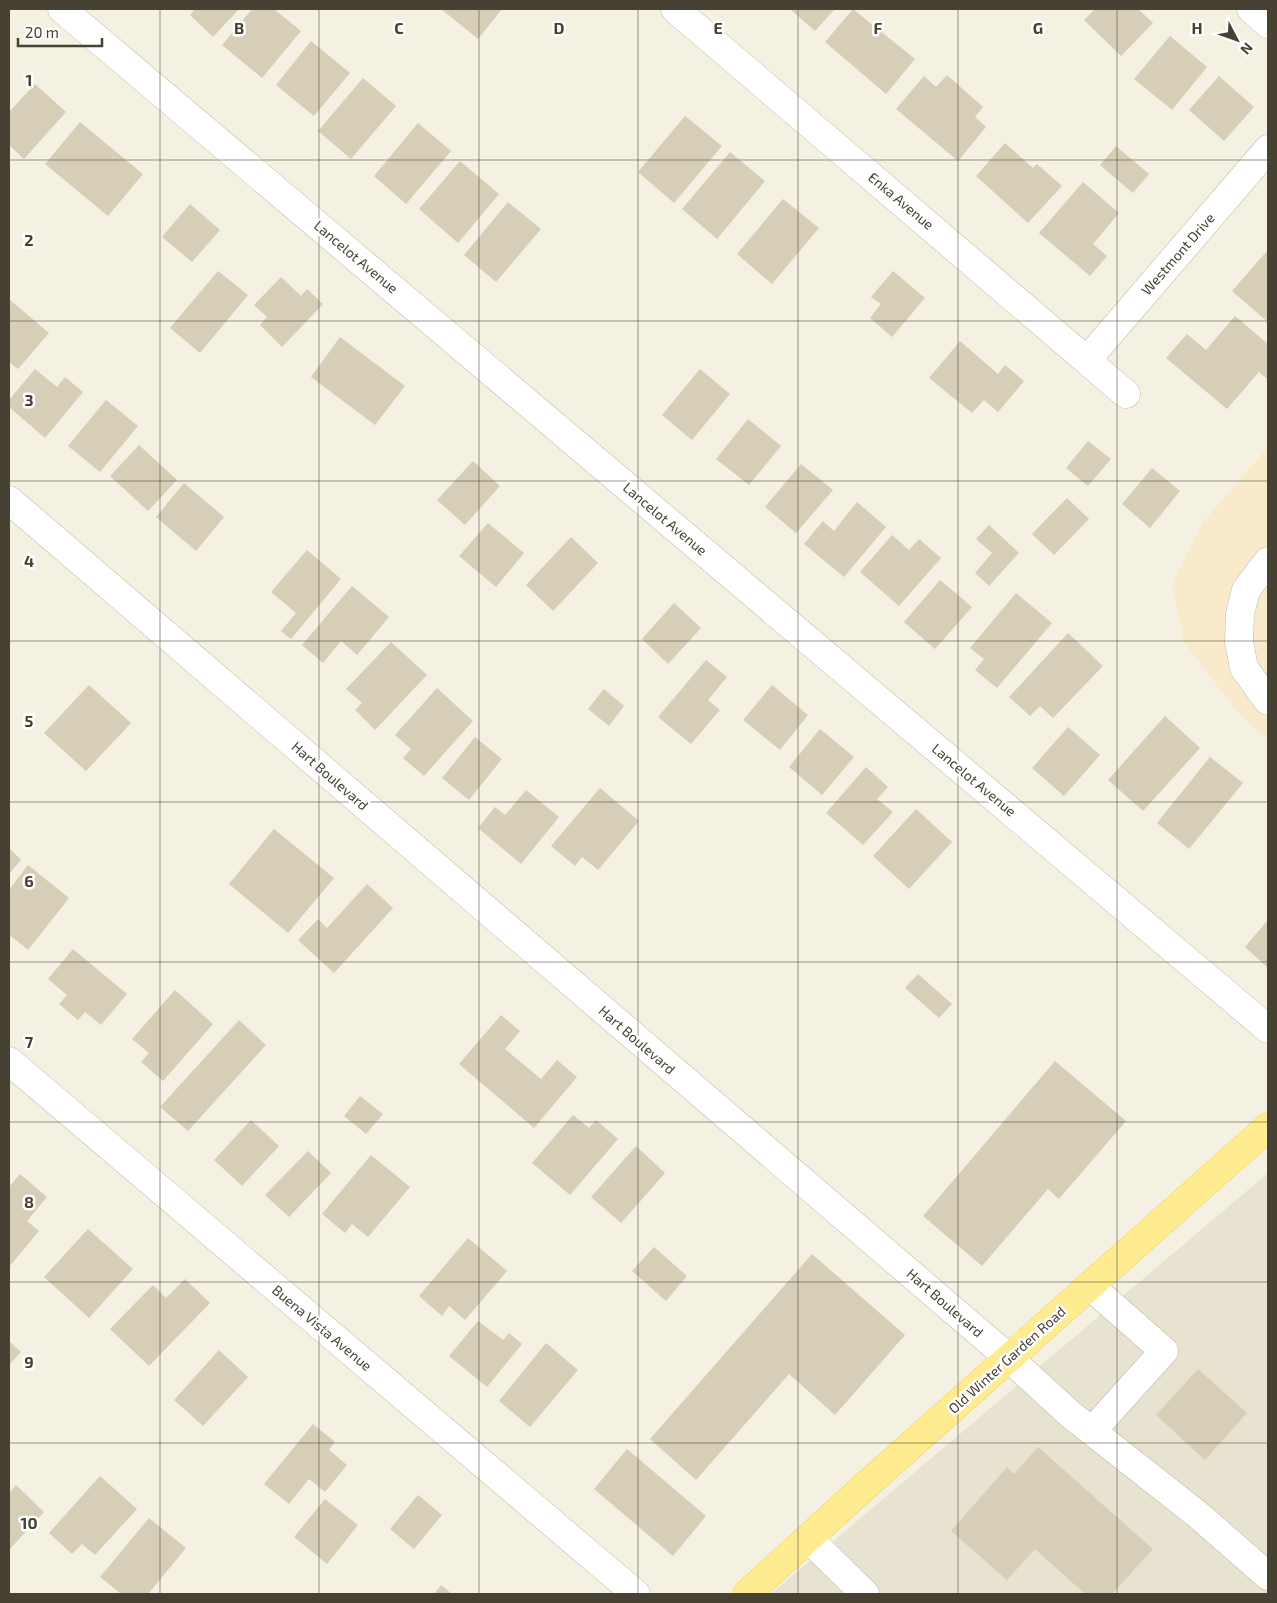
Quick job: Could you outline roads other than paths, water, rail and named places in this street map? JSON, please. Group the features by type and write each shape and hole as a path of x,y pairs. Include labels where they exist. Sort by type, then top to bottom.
{"main road":[{"name":"Old Winter Garden Road","path":"747,1594 863,1488 1268,1127"}],"street":[{"name":"Lancelot Avenue","path":"62,9 1268,1029"},
{"name":"Enka Avenue","path":"676,9 1126,394"},
{"path":"1251,9 1268,24"},
{"name":"Westmont Drive","path":"1087,360 1268,149"},
{"name":"Hart Boulevard","path":"9,500 1010,1358 1070,1414 1197,1514 1268,1576"},
{"path":"1268,561 1246,590 1240,614 1239,642 1244,668 1268,701"},
{"name":"Buena Vista Avenue","path":"9,1061 636,1594"},
{"path":"1090,1286 1164,1351 1092,1431"},
{"path":"809,1539 865,1594"}]}
